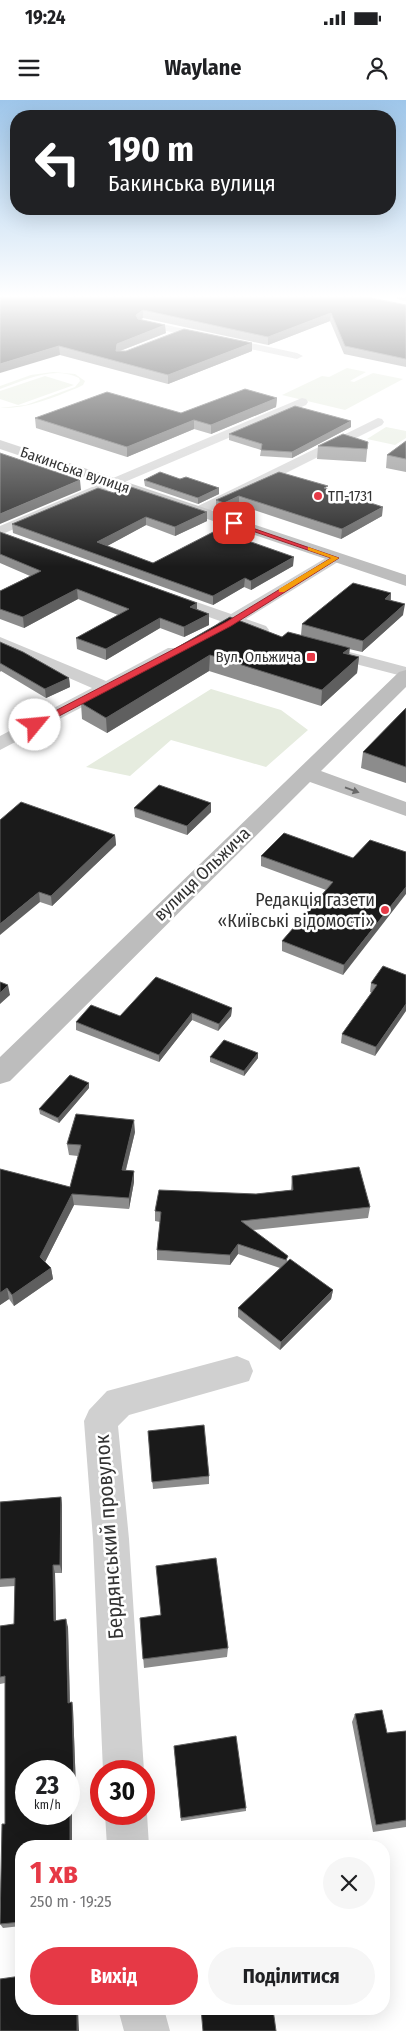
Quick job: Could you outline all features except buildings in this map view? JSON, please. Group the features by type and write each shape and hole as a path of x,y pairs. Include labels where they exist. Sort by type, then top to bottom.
{"street":[{"path":"0,530 302,402"},
{"path":"200,511 378,422"},
{"name":"Бакинська вулиця","path":"0,444 406,581"},
{"path":"0,535 19,542"},
{"path":"0,744 233,621 336,558"},
{"path":"149,590 275,635"},
{"path":"0,642 105,687"},
{"path":"308,646 406,674"},
{"name":"вулиця Ольжича","path":"0,1074 406,674"},
{"path":"306,773 406,809"},
{"name":"Бердянський провулок","path":"122,1760 111,1539 101,1421 119,1402 237,1371"},
{"path":"127,1825 128,1840"},
{"path":"143,2015 147,2031"}],"shaded area":[{"path":"12,387 68,387 18,405 0,399 0,391"},
{"path":"79,387 39,402 20,407 0,408 26,405"},
{"path":"299,387 388,387 345,410 282,395"},
{"path":"386,427 406,431 406,438 395,445 367,439"},
{"path":"211,689 281,710 308,730 266,767 171,740 130,776 86,767"}],"slow traffic":[{"path":"282,591 336,558 311,549"}],"place":[{"name":"ТП-1731","path":"318,496"},
{"name":"Вул. Ольжича","path":"311,657"},
{"name":"Редакція газети «Київські відомості»","path":"385,910"}],"route":[{"path":"35,725 229,624 336,558 234,523"}]}
